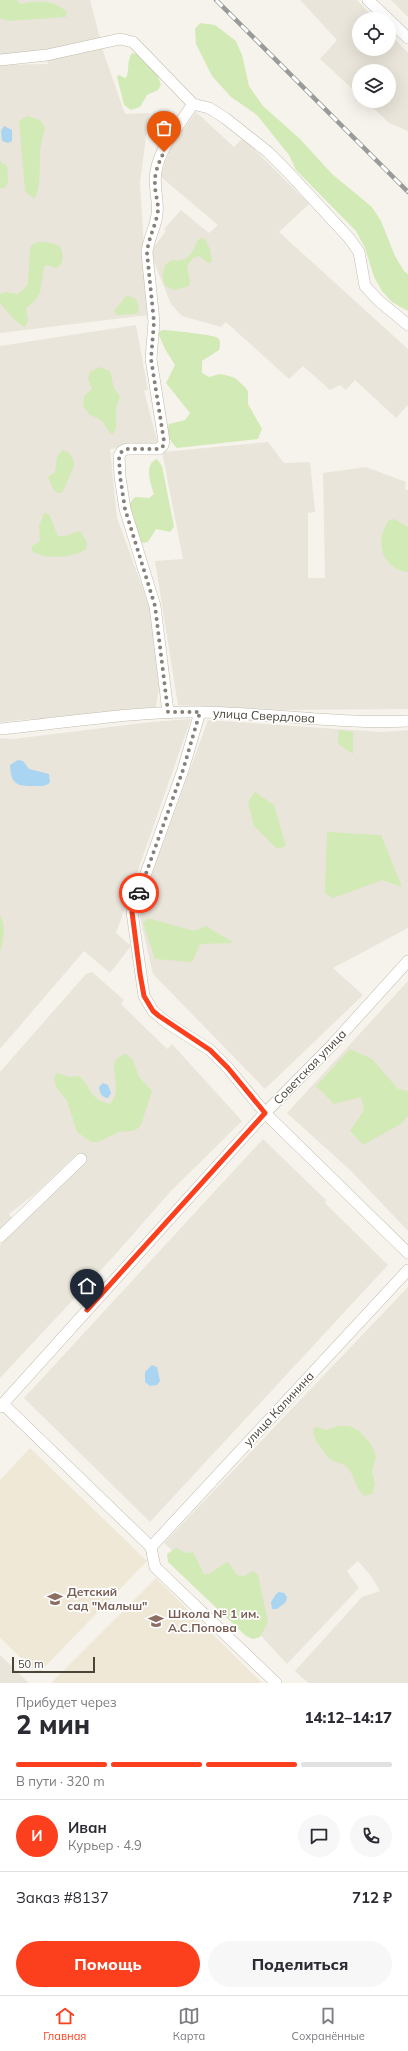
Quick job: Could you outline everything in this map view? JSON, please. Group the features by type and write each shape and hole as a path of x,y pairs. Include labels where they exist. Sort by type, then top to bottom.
{"street":[{"path":"368,0 381,12"},
{"path":"396,26 408,38"},
{"path":"0,60 47,55 120,40 133,42 193,104 209,108 225,118 268,152 287,171 349,238 359,252 366,286 379,301 408,325"},
{"path":"168,712 155,606 125,509 120,476 119,456 122,451 127,449 159,449 163,446 164,441 151,359 154,322 147,253 148,244 157,216 158,200 155,185 156,170 168,144 193,104"},
{"name":"улица Свердлова","path":"0,729 168,712 200,712 309,719 408,720"},
{"path":"200,712 183,770 132,912 144,996 153,1011 166,1022 210,1050 228,1068 265,1113 408,1253"},
{"name":"Советская улица","path":"2,1405 265,1113 334,1044 408,961"},
{"path":"0,1237 81,1159"},
{"name":"улица Калинина","path":"151,1547 408,1270"},
{"path":"2,1405 151,1547 155,1567 276,1683"}],"shaded area":[{"path":"0,0 90,0 100,38 13,57 0,56"},
{"path":"300,0 357,0 368,12 352,12 352,56 396,56 396,40 408,53 408,131 389,123 373,108 396,108 396,64 352,64 352,89 320,59 337,40"},
{"path":"391,0 408,0 408,17"},
{"path":"102,48 125,114 149,113 140,183 148,315 0,333 0,65 48,64 47,58"},
{"path":"196,112 234,147 243,138 309,204 279,232 408,349 408,405 396,418 355,380 346,390 340,385 330,390 303,366 289,379 226,322 221,327 182,316 171,304 150,252 166,231 164,229 181,210 209,233 218,225 161,177 165,161 174,143"},
{"path":"136,325 148,390 144,391 158,444 110,449 117,518 151,611 160,680 156,707 0,722 0,346"},
{"path":"268,442 284,463 310,462 315,512 308,513 308,578 325,578 323,473 366,467 406,482 405,489 408,490 408,709 283,710 178,705 155,561 183,559 162,452"},
{"path":"191,719 116,933 131,946 110,973 84,951 0,1049 0,738 13,739 151,722"},
{"path":"208,720 382,732 408,730 408,928 333,968 363,995 265,1089 153,974 140,917 142,902"},
{"path":"92,972 124,1000 121,1004 167,1049 172,1044 242,1121 171,1191 113,1257 0,1378 0,1245 84,1161 77,1154 37,1192 9,1214 12,1218 0,1230 0,1072 86,974"},
{"path":"408,981 408,1231 351,1171 287,1113"},
{"path":"263,1139 326,1200 325,1203 388,1265 150,1522 24,1398"},
{"path":"408,1287 408,1683 308,1683 295,1671 362,1597 380,1591 371,1576 358,1561 347,1571 359,1588 287,1664 233,1605 164,1543"},
{"name":"Детский сад \"Малыш\"","path":"30,1448 147,1561 38,1674 0,1638 0,1480"},
{"name":"Школа № 1 им. А.С.Попова","path":"156,1578 262,1683 51,1683"},
{"path":"0,1655 29,1683 0,1683"}],"green space":[{"path":"0,0 17,0 20,4 33,2 50,3 67,12 66,17 8,21 0,18"},
{"path":"200,23 215,25 236,41 242,55 249,86 263,106 300,139 332,174 372,207 381,221 395,256 404,271 408,274 408,311 392,302 382,291 374,277 365,248 356,231 296,170 289,155 257,115 231,97 212,76 196,44 195,29"},
{"path":"131,54 137,54 157,74 161,85 158,90 147,95 140,107 131,110 124,105 117,77 119,75 125,78 127,76 129,60"},
{"path":"27,116 40,120 45,128 41,141 38,189 34,199 25,191 19,121"},
{"path":"0,161 7,166 8,183 5,188 0,188"},
{"path":"202,238 205,239 210,249 212,262 208,263 199,256 193,258 187,266 190,282 189,286 175,290 165,286 163,271 166,264 172,260 182,260 189,256 198,240"},
{"path":"38,242 47,242 60,246 62,261 60,266 57,268 46,265 44,267 40,293 34,302 26,308 28,320 25,327 15,320 0,303 0,294 5,292 18,294 28,285 30,248 33,244"},
{"path":"127,295 136,299 139,307 138,312 136,314 117,315 114,311"},
{"path":"162,330 201,334 219,339 219,350 202,361 202,373 209,377 220,374 235,378 246,388 248,392 248,404 262,429 258,439 177,448 174,445 168,434 169,424 185,420 190,413 166,383 175,365 165,349 158,333"},
{"path":"99,367 110,371 114,388 120,397 116,408 116,428 113,434 110,433 102,421 89,414 83,406 84,396 92,389 88,379 90,372"},
{"path":"62,450 71,455 74,466 63,490 61,493 57,493 53,489 48,477 55,472 57,457"},
{"path":"157,459 162,466 174,527 170,532 156,529 148,542 143,543 136,537 129,504 135,497 149,498 154,494 149,470 150,465"},
{"path":"44,513 49,514 58,536 81,532 87,543 86,549 81,552 59,557 43,556 32,551 32,546 40,541 39,526"},
{"path":"394,519 408,527 408,572 402,571 391,564 384,555 382,549 381,543 384,530 388,521"},
{"path":"339,730 353,732 353,754 338,744"},
{"path":"255,792 274,805 286,846 277,849 254,826 248,802"},
{"path":"327,832 381,835 402,887 382,880 333,898 325,893"},
{"path":"0,915 4,929 0,953"},
{"path":"148,918 194,931 206,926 234,943 200,944 192,962 155,959 143,923"},
{"path":"350,1049 372,1059 398,1089 408,1091 408,1116 401,1124 363,1145 350,1131 364,1110 361,1097 334,1104 316,1086"},
{"path":"126,1054 133,1060 139,1077 152,1091 141,1125 132,1131 119,1132 98,1142 91,1142 77,1132 67,1101 56,1087 54,1078 57,1073 70,1077 79,1076 94,1096 103,1102 110,1104 115,1097 116,1090 114,1068 115,1062 119,1057"},
{"path":"337,1426 349,1426 359,1431 371,1444 376,1456 372,1471 375,1484 372,1494 364,1496 359,1490 348,1468 328,1458 314,1437 314,1428 317,1427 326,1430"},
{"path":"176,1548 186,1553 193,1552 204,1574 213,1572 228,1562 237,1575 244,1576 253,1571 258,1575 268,1622 260,1637 253,1639 246,1636 168,1562 167,1554"}],"water":[{"path":"4,126 12,130 12,141 8,143 2,141 1,131"},
{"path":"18,760 23,761 29,769 49,774 50,782 47,785 41,786 24,786 16,783 12,777 10,765"},
{"path":"103,1083 108,1085 111,1093 108,1098 103,1096 100,1091 99,1087"},
{"path":"152,1365 157,1367 160,1381 157,1385 150,1386 145,1382 145,1372"},
{"path":"279,1592 284,1593 287,1597 286,1602 277,1609 272,1609 271,1602"}],"railway":[{"path":"216,0 408,192"}],"way so far":[{"path":"139,893 183,770 200,712 168,712 155,606 125,509 120,476 119,456 122,451 127,449 159,449 163,446 164,441 151,359 154,322 152,289 147,253 148,244 157,216 158,200 155,185 156,170 164,152"}],"place":[{"name":"Детский сад \"Малыш\"","path":"55,1599"},
{"name":"Школа № 1 им. А.С.Попова","path":"156,1621"}],"route":[{"path":"87,1310 265,1113 228,1068 210,1050 166,1022 153,1011 144,996 134,936 132,912 139,893"}]}
